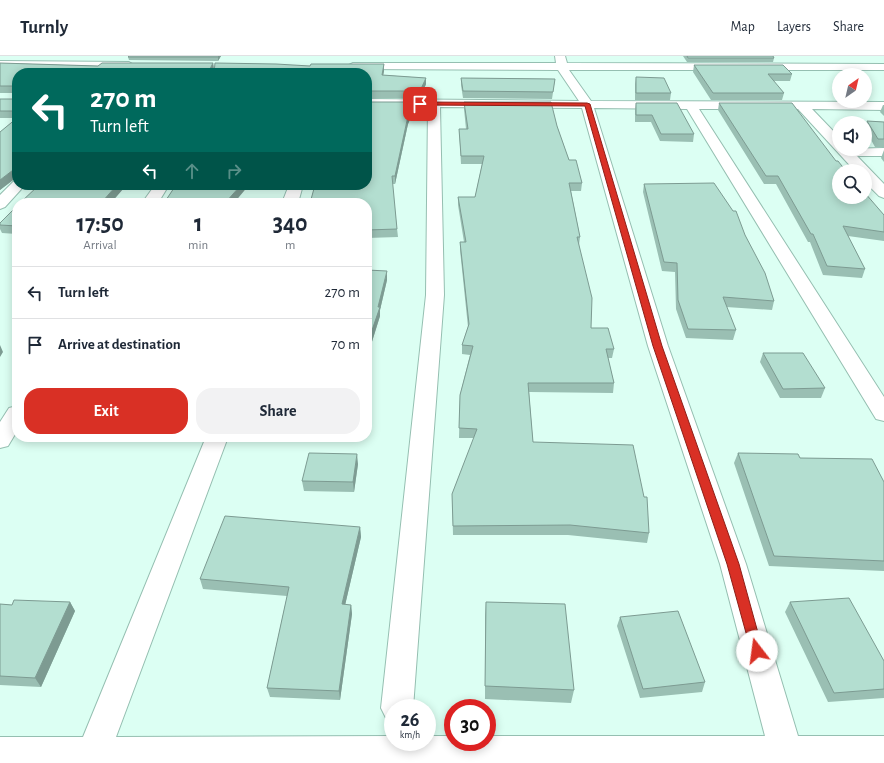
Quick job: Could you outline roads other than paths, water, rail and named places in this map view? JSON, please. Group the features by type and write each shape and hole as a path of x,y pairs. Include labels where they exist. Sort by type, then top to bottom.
{"street":[{"path":"343,66 561,61 884,67"},
{"path":"561,61 587,104 658,346 733,564 787,758"},
{"path":"0,64 144,65"},
{"path":"372,103 884,106"},
{"path":"398,699 435,295 434,104"},
{"path":"691,105 884,414"},
{"path":"802,106 832,138"},
{"path":"872,151 884,152"},
{"path":"849,156 856,164"},
{"path":"872,180 884,193"},
{"path":"0,204 13,190"},
{"path":"0,440 12,421"},
{"path":"93,753 215,442"},
{"path":"0,753 93,753 384,747"},
{"path":"436,748 787,758 884,752"}]}
